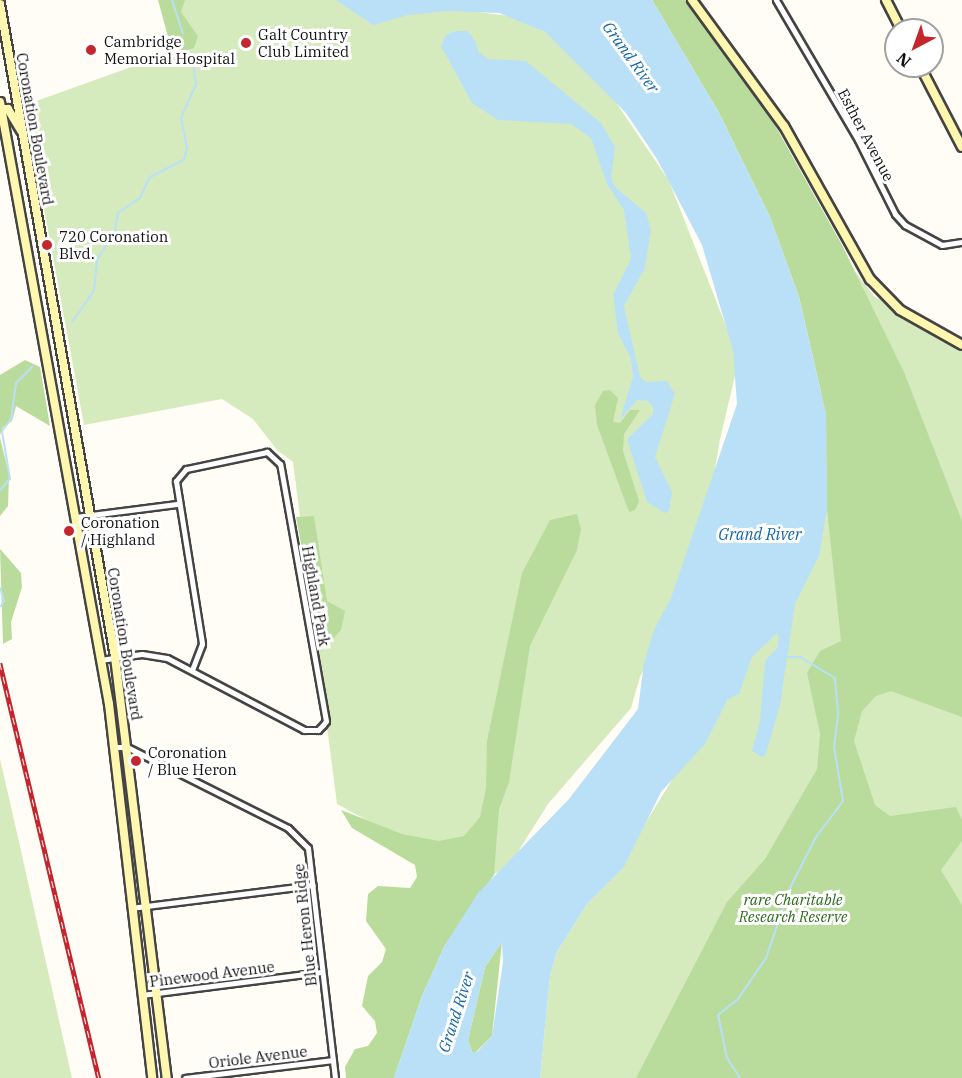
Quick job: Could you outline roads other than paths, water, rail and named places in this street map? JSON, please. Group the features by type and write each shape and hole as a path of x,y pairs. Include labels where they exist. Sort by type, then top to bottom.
{"main road":[{"path":"692,0 779,118 857,260 889,300 913,319 962,345"},
{"path":"886,0 895,18"},
{"name":"Coronation Boulevard","path":"0,4 115,657 167,1078"},
{"path":"926,78 962,147"},
{"path":"1,106 8,109 22,132"},
{"name":"Coronation Boulevard","path":"1,106 100,660 113,747 152,1078"},
{"path":"53,392 68,390"},
{"path":"124,850 139,848"}],"street":[{"name":"Esther Avenue","path":"776,0 858,140 894,214 905,225 942,245 962,242"},
{"name":"Highland Park","path":"100,660 154,654 192,670 304,730 318,730 326,721 280,464 274,456 259,452 186,469 176,480 202,644 192,670"},
{"path":"76,517 178,504"},
{"name":"Blue Heron Ridge","path":"113,747 127,747 288,828 308,848 335,1078"},
{"path":"131,908 146,908 313,885"},
{"name":"Pinewood Avenue","path":"142,994 321,972"},
{"name":"Oriole Avenue","path":"185,1078 333,1060"}],"water":[{"name":"Grand River","path":"336,0 652,0 718,111 770,217 799,297 826,414 827,509 819,556 795,604 780,705 766,754 762,757 752,751 760,721 765,661 778,647 778,632 752,657 739,694 728,699 705,744 661,792 624,867 587,904 557,952 550,976 540,1078 394,1078 422,996 445,945 478,893 569,799 638,709 644,663 654,630 671,598 737,404 733,350 702,245 657,159 626,113 545,32 499,13 448,11 408,15 373,25","holes":["502,942 503,962 492,1036 477,1052 472,1052 468,1040 485,967"]},
{"path":"456,31 467,31 473,37 479,52 488,59 526,61 601,123 615,147 611,177 615,187 646,213 651,229 645,268 624,306 640,377 646,382 667,381 675,394 655,457 672,492 669,511 665,513 647,502 627,439 653,414 653,407 648,401 637,400 620,420 633,377 631,359 618,333 613,295 631,259 624,210 607,184 591,138 571,124 498,120 472,103 441,46 446,35"}],"waterway":[{"path":"172,0 183,33"},
{"path":"72,322 94,290 97,260 115,231 118,213 140,198 150,177 184,160 187,148 181,118 196,85 193,61"},
{"path":"0,490 10,479 2,431 11,419 16,383 32,367"},
{"path":"0,588 4,600 1,606"},
{"path":"740,1078 727,1058 718,1015 738,999 766,958 791,886 816,837 843,801 834,747 838,713 835,678 800,657 787,657"}],"railway":[{"path":"0,663 99,1078"}],"place":[{"name":"Galt Country Club Limited","path":"246,43"},
{"name":"Cambridge Memorial Hospital","path":"91,50"},
{"name":"720 Coronation Blvd.","path":"47,245"},
{"name":"Coronation / Highland","path":"69,531"},
{"name":"Coronation / Blue Heron","path":"136,761"}],"park label":[{"name":"rare Charitable Research Reserve","path":"793,908"}]}
